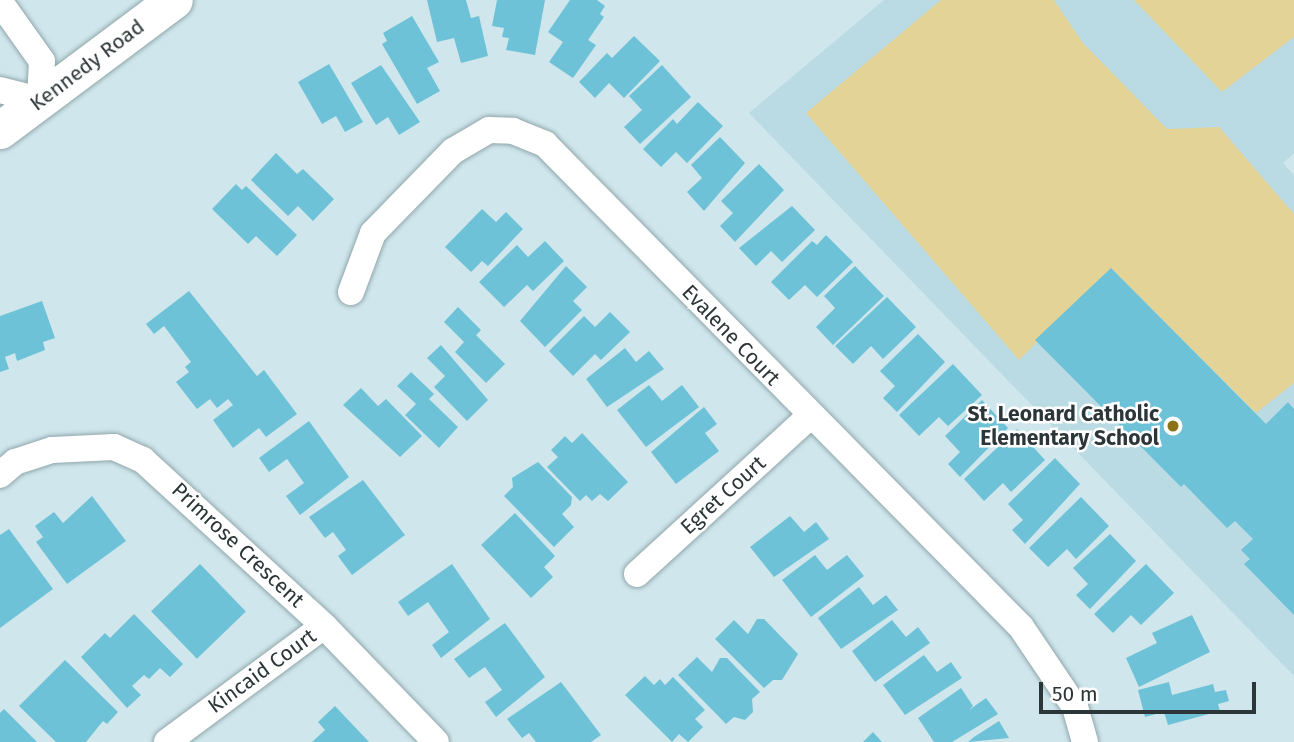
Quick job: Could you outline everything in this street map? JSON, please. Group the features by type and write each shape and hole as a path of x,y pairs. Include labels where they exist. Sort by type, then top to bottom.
{"main road":[{"name":"Kennedy Road","path":"0,130 174,0"}],"street":[{"path":"0,2 42,61 40,100 0,90"},
{"name":"Evalene Court","path":"351,292 373,233 453,151 489,130 513,131 545,144 810,416 1021,627 1075,707 1085,742"},
{"name":"Egret Court","path":"636,574 810,416"},
{"name":"Primrose Crescent","path":"0,475 15,462 52,450 114,447 143,460 178,488 324,626 436,742"},
{"name":"Kincaid Court","path":"167,742 324,626"}],"shaded area":[{"name":"St. Leonard Catholic Elementary School","path":"884,0 1294,0 1294,153 1283,163 1294,175 1294,676 749,113"},
{"path":"941,0 1054,0 1083,43 1167,129 1219,127 1294,214 1294,383 1256,413 1111,268 1019,360 806,113"},
{"path":"1134,0 1294,0 1294,37 1222,92"}],"building":[{"path":"427,0 466,0 471,18 479,16 488,56 461,63 454,38 437,42"},
{"path":"497,0 545,0 535,55 506,50 509,38 502,37 504,28 492,26"},
{"path":"570,0 597,0 605,6 600,14 604,17 588,40 596,45 573,78 549,62 563,42 548,32"},
{"path":"412,16 439,62 427,68 440,91 417,104 382,44 387,41 383,33"},
{"path":"634,36 660,61 624,98 609,83 595,98 579,82 607,53 612,58"},
{"path":"329,64 363,122 345,132 336,116 322,124 298,82"},
{"path":"381,65 420,122 399,135 388,117 376,125 351,83"},
{"path":"662,65 691,97 640,144 624,127 642,110 629,96"},
{"path":"698,102 723,126 687,163 676,152 661,167 643,149 673,119 677,124"},
{"path":"720,137 745,163 704,211 687,192 702,178 691,165"},
{"path":"276,153 297,174 303,169 334,199 313,221 298,206 288,216 251,180"},
{"path":"759,164 784,190 735,242 720,226 733,213 721,201"},
{"path":"236,184 242,190 246,186 297,235 277,256 256,236 248,244 212,209"},
{"path":"792,206 815,230 782,262 771,251 756,266 739,248"},
{"path":"482,209 496,222 506,212 523,229 488,266 482,261 471,272 445,247"},
{"path":"826,235 853,262 817,297 805,285 789,300 771,282 812,241 817,245"},
{"path":"545,241 564,261 533,291 527,285 504,307 479,282 517,245 528,257"},
{"path":"566,266 587,287 573,301 582,310 545,347 520,321"},
{"path":"855,266 884,296 833,345 816,327 835,308 824,296"},
{"path":"1111,268 1266,424 1288,402 1294,409 1294,615 1244,564 1250,559 1241,550 1253,539 1235,521 1227,528 1184,484 1181,487 1035,340"},
{"path":"189,291 257,376 264,370 297,414 266,437 259,428 233,448 213,420 233,405 228,399 217,408 210,399 197,409 176,382 189,372 185,367 191,362 164,326 154,334 146,324"},
{"path":"887,297 916,327 883,359 871,346 853,364 835,346"},
{"path":"42,301 55,338 43,342 45,350 17,361 15,353 5,357 9,369 0,372 0,316"},
{"path":"458,307 481,330 476,335 505,364 486,383 455,352 464,342 444,322"},
{"path":"610,312 630,332 601,360 595,354 573,376 549,351 584,316 595,327"},
{"path":"918,334 945,362 897,412 883,398 895,386 880,371"},
{"path":"441,345 488,400 467,421 434,387 445,376 427,358"},
{"path":"625,348 636,362 649,351 664,369 607,407 586,379"},
{"path":"953,364 982,395 948,426 939,417 919,436 899,415"},
{"path":"411,372 434,394 429,399 458,427 439,448 405,415 416,404 397,386"},
{"path":"649,385 662,401 682,385 699,407 646,447 617,410"},
{"path":"361,388 378,406 386,399 422,436 400,457 343,405"},
{"path":"982,400 1008,428 960,477 948,464 960,452 945,436"},
{"path":"704,407 717,424 705,433 719,451 676,484 651,452"},
{"path":"309,421 349,477 300,515 286,496 304,483 287,459 269,472 259,458"},
{"path":"1017,429 1045,460 1011,492 1003,483 984,501 964,479"},
{"path":"582,433 628,482 608,501 600,494 592,501 586,495 580,501 547,467 558,457 551,450 565,436 572,443"},
{"path":"1055,458 1080,484 1025,544 1012,530 1023,520 1008,504"},
{"path":"538,462 572,497 571,505 562,514 574,527 554,547 504,496 513,487 512,478"},
{"path":"363,480 405,535 352,575 338,556 346,550 333,532 325,538 309,517"},
{"path":"92,496 126,541 67,584 36,542 43,537 35,526 54,512 63,523"},
{"path":"1081,497 1109,526 1076,559 1067,549 1048,567 1029,548"},
{"path":"515,513 555,556 544,567 553,577 531,598 481,545"},
{"path":"790,516 804,532 816,522 829,539 774,577 750,547"},
{"path":"9,529 53,589 0,628 0,535"},
{"path":"1110,534 1136,561 1090,609 1076,595 1088,584 1073,568"},
{"path":"815,555 827,570 847,555 864,576 811,617 782,580"},
{"path":"200,564 246,611 197,659 151,611"},
{"path":"452,564 490,619 441,658 432,645 449,632 428,602 408,616 398,602"},
{"path":"1146,564 1174,593 1141,625 1131,615 1113,633 1094,614"},
{"path":"859,587 873,605 886,595 898,610 841,649 818,618"},
{"path":"134,614 183,664 170,677 160,668 149,679 144,675 132,686 141,695 127,708 81,657 105,633 110,638"},
{"path":"1192,615 1210,652 1139,687 1126,658 1157,643 1152,633"},
{"path":"757,619 764,619 798,654 782,680 773,680 764,688 715,639 734,620 748,634"},
{"path":"892,620 906,637 918,627 930,643 875,682 852,651"},
{"path":"505,623 545,677 496,717 485,702 502,690 485,667 469,678 454,659"},
{"path":"924,655 937,672 951,662 962,678 905,715 883,685"},
{"path":"697,657 712,672 720,658 727,658 760,692 752,699 753,712 745,720 734,717 726,724 678,675"},
{"path":"65,660 118,712 107,724 103,721 86,742 56,742 19,706"},
{"path":"645,676 654,685 660,679 665,685 673,677 705,710 695,719 703,727 688,742 679,734 672,742 625,695"},
{"path":"561,682 601,735 591,742 536,742 529,733 522,738 507,719"},
{"path":"1169,682 1172,695 1213,684 1215,692 1226,690 1229,701 1218,704 1220,711 1168,725 1164,712 1145,717 1138,690"},
{"path":"961,688 973,706 969,710 986,698 998,714 952,742 934,742 918,718"},
{"path":"335,706 369,742 312,742 325,730 318,722"},
{"path":"4,709 37,742 0,742 0,713"},
{"path":"999,721 1009,738 968,742 974,737"},
{"path":"873,732 882,742 863,742"}],"place":[{"name":"St. Leonard Catholic Elementary School","path":"1173,426"}]}
